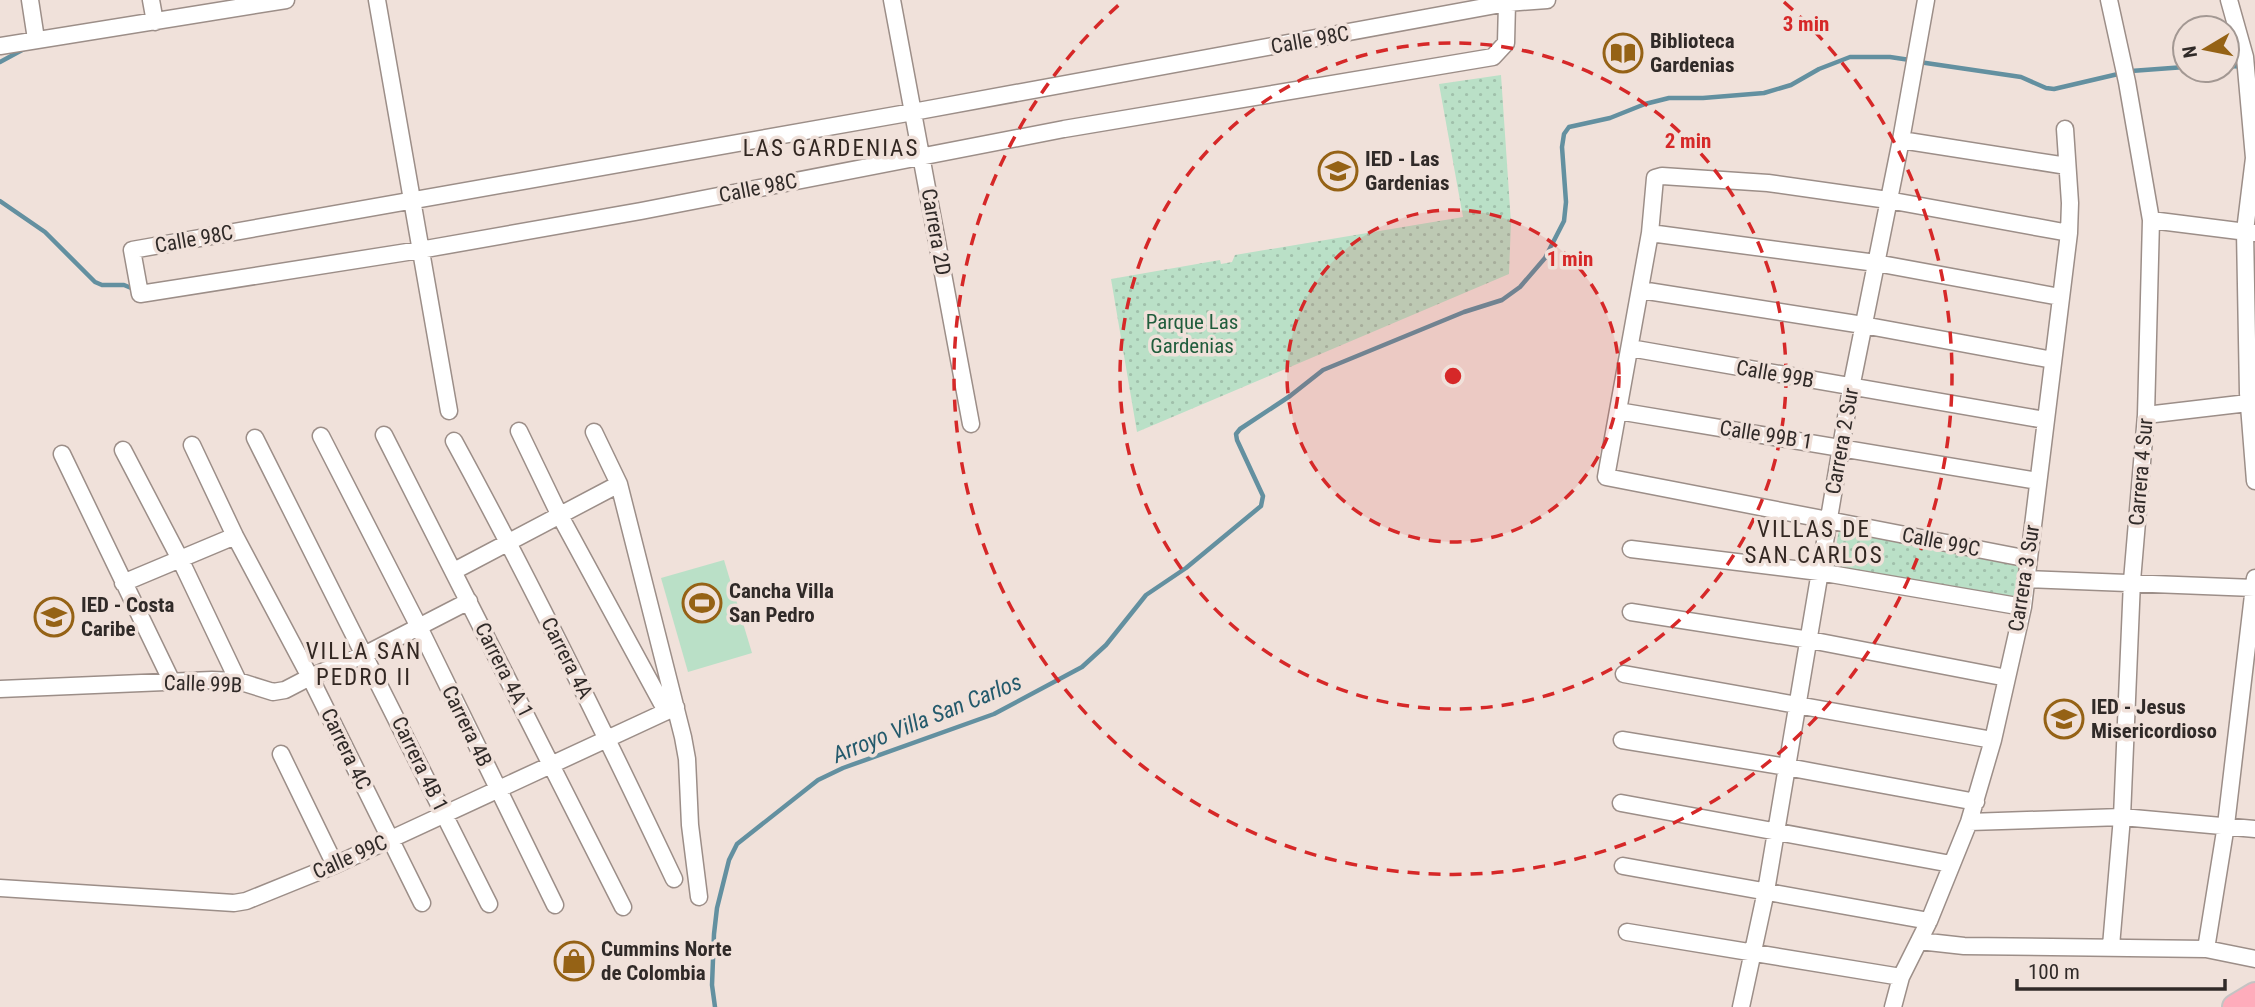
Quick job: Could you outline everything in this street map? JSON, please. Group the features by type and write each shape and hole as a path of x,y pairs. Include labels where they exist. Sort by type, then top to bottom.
{"highway":[{"path":"2235,1007 2255,995"}],"street":[{"path":"30,0 36,38"},
{"path":"151,0 155,22"},
{"path":"0,46 36,38 155,22 283,0"},
{"path":"377,0 449,411"},
{"name":"Carrera 2D","path":"892,0 971,424"},
{"name":"Calle 98C","path":"1507,2 1506,43 1493,57 1064,129 641,211 420,250 140,294 132,250 913,113 1507,2 1547,0"},
{"name":"Carrera 2 Sur","path":"1741,1007 1766,891 1851,388 1926,0"},
{"name":"Carrera 4 Sur","path":"2109,0 2151,219 2146,415 2132,581 2122,817 2111,946"},
{"path":"2229,0 2245,57 2254,158 2250,232 2250,396 2255,481"},
{"name":"Carrera 3 Sur","path":"1893,1007 1901,977 1929,921 1976,802 1993,740 2022,607 2068,233 2070,203 2065,129"},
{"path":"1901,140 2067,166"},
{"path":"1618,411 1641,290 1655,178 1662,176 1768,183 1888,200 2068,233"},
{"path":"2151,219 2250,232"},
{"path":"1650,233 1876,263 2060,297"},
{"path":"1641,290 1863,325 2053,360"},
{"name":"Calle 99B","path":"1630,348 2046,420"},
{"path":"2146,415 2250,396"},
{"name":"Calle 99B 1","path":"1618,411 2038,481"},
{"name":"Calle 99C","path":"1618,411 1606,477 2029,559"},
{"path":"519,431 559,514 671,709"},
{"path":"594,432 619,484 671,709 687,759 690,825 699,897"},
{"name":"Carrera 4A 1","path":"384,435 623,906"},
{"name":"Carrera 4B","path":"321,436 419,627 555,905"},
{"name":"Carrera 4B 1","path":"255,438 366,654 489,904"},
{"name":"Carrera 4A","path":"454,441 509,543 674,878"},
{"name":"Carrera 4C","path":"192,445 235,536 310,677 422,904"},
{"path":"122,450 180,559 238,681"},
{"path":"62,454 172,682"},
{"path":"454,571 619,484"},
{"path":"123,583 235,536"},
{"path":"1632,549 1819,572 2022,607"},
{"path":"2026,579 2254,583 2226,825 2206,949"},
{"name":"Calle 99B","path":"0,689 238,681 273,692 285,690 366,654 469,601"},
{"path":"1631,612 1810,640 2007,678"},
{"path":"1625,674 1993,740"},
{"name":"Calle 99C","path":"0,888 234,903 246,901 335,865 671,709"},
{"path":"1622,740 1976,802"},
{"path":"281,754 335,865"},
{"path":"1621,803 1951,864"},
{"path":"1969,822 2122,817 2255,829"},
{"path":"1623,866 1929,921"},
{"path":"1627,932 1901,977"},
{"path":"1919,941 1964,946 2206,949 2255,959"}],"green space":[{"name":"Parque Las Gardenias","path":"1501,75 1511,223 1509,274 1137,432 1111,279 1220,260 1221,264 1232,262 1235,255 1463,217 1439,84"},
{"path":"1839,530 2020,565 2014,600 1832,567"},
{"name":"Cancha Villa San Pedro","path":"724,560 752,653 688,672 661,578"}],"waterway":[{"path":"0,62 24,49"},
{"name":"Arroyo Villa San Carlos","path":"715,1007 712,985 717,908 729,860 737,844 818,780 843,768 994,714 1082,667 1106,645 1146,595 1186,568 1261,506 1263,496 1237,440 1236,434 1240,429 1323,370 1464,312 1502,300 1520,287 1545,258 1564,221 1566,202 1562,147 1564,134 1569,127 1610,118 1669,98 1764,93 1791,85 1819,69 1850,57 1910,60"},
{"name":"Arroyo Villa San Carlos","path":"1919,62 2021,77 2054,89 2131,71 2171,68"},
{"name":"Arroyo Villa San Carlos","path":"2241,66 2255,67"},
{"path":"0,201 45,232 95,282 102,285 124,285 136,290"}],"place":[{"name":"Biblioteca Gardenias","path":"1623,53"},
{"name":"IED - Las Gardenias","path":"1338,171"},
{"name":"Cancha Villa San Pedro","path":"702,603"},
{"name":"IED - Costa Caribe","path":"54,617"},
{"name":"IED - Jesus Misericordioso","path":"2064,719"},
{"name":"Cummins Norte de Colombia","path":"574,961"}],"district":[{"name":"LAS GARDENIAS","path":"831,148"},
{"name":"VILLAS DE SAN CARLOS","path":"1814,542"},
{"name":"VILLA SAN PEDRO II","path":"364,664"}]}
